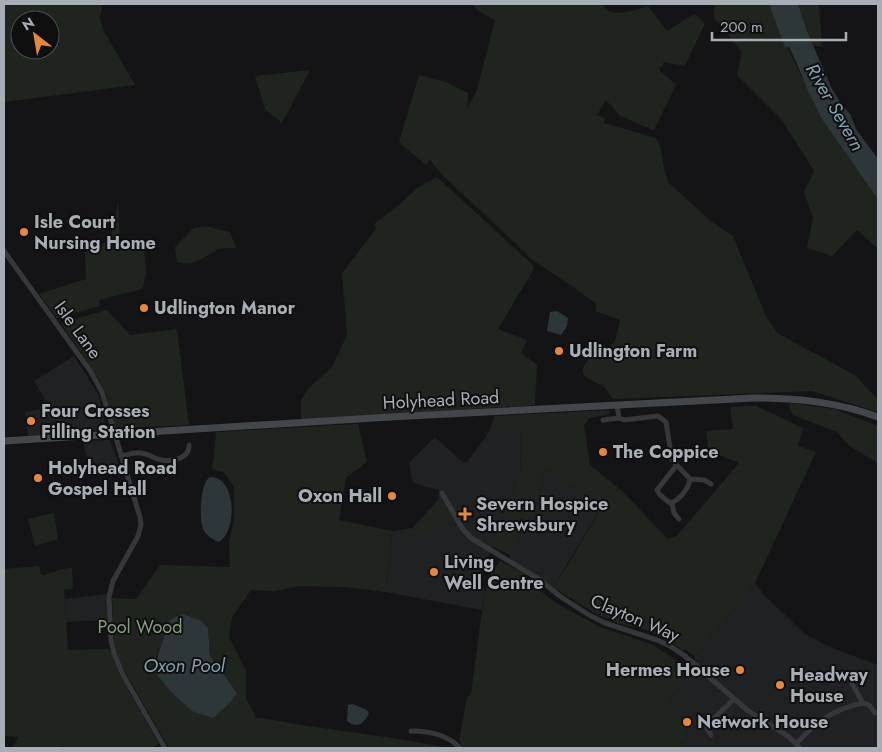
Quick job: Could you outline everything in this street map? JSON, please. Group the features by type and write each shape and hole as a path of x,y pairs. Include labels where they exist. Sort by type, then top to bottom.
{"main road":[{"name":"Holyhead Road","path":"4,441 753,398 786,398 823,402 860,410 878,417"}],"street":[{"name":"Isle Lane","path":"4,251 91,372 102,392 141,525 138,536 113,581 109,597 114,652 123,675 165,748"},
{"path":"617,405 620,418"},
{"path":"603,420 620,418 624,420 656,416 664,420 667,426 671,455 676,466 689,475 690,479 689,484 679,498 672,502 660,496 657,490 676,466"},
{"path":"121,456 140,452 162,460 178,459 191,448"},
{"path":"690,479 704,480 711,484"},
{"name":"Clayton Way","path":"442,493 462,528 471,538 540,580 561,597 590,615 605,623 670,646 685,656 734,699 798,746"},
{"path":"672,502 674,513 679,519"},
{"path":"852,684 863,703"},
{"path":"712,735 707,728 708,724 734,699"},
{"path":"798,746 824,717 863,703 869,705 874,713"},
{"path":"411,731 434,733 452,741 460,748"}],"shaded area":[{"path":"74,356 99,395 106,428 71,434 28,437 25,412 50,407 34,381"},
{"name":"Severn Hospice Shrewsbury","path":"491,426 522,432 520,473 489,555 480,573 485,592 482,610 385,592 392,531 412,528 438,500 439,490 413,483 409,463 435,437 462,462 466,463 487,435"},
{"path":"110,440 120,467 93,475 82,441"},
{"path":"543,468 603,505 553,587 510,559 510,555 533,510 540,491"},
{"path":"755,583 764,595 805,634 832,648 878,665 878,748 685,748 680,741 666,704 692,670 695,657"},
{"path":"107,594 108,620 66,622 65,599"}],"green space":[{"path":"4,4 99,4 102,8 100,19 103,30 135,85 4,102"},
{"path":"472,4 602,4 611,12 617,13 648,6 667,31 694,14 705,23 685,66 664,62 659,70 676,85 654,130 620,116 606,100 597,115 605,118 604,123 656,138 661,149 669,183 712,222 733,236 765,314 777,333 856,376 878,400 878,412 812,391 612,399 606,389 583,374 583,368 592,353 606,349 613,343 620,320 596,311 596,304 528,257 442,175 430,160 426,165 399,142 419,75 446,82 468,93 468,107 477,90 495,20 477,10"},
{"path":"714,4 769,4 817,109 878,196 878,249 857,230 832,256 807,248 813,218 804,192 814,171 782,120 737,75 742,52 714,18"},
{"path":"798,4 819,4 822,46 813,46"},
{"path":"310,70 282,123 265,109 255,76"},
{"path":"437,177 534,266 498,329 527,340 521,353 537,365 535,405 301,420 301,401 308,389 332,367 347,335 342,273 376,229 374,224 417,188"},
{"path":"118,200 120,246 144,246 146,274 142,289 99,300 100,306 57,318 39,294 86,279 85,252 101,247 114,229"},
{"path":"205,226 230,232 236,248 219,249 194,262 177,262 175,247 194,228"},
{"path":"107,310 130,335 177,329 189,425 114,427 106,393 61,323"},
{"path":"791,403 834,409 878,426 878,463 849,446 837,432 793,415 789,407"},
{"path":"756,406 803,428 798,446 816,452 755,583 695,657 685,649 684,651 646,630 620,624 596,614 553,587 603,505 543,468 540,491 533,510 510,555 492,546 520,473 522,433 491,426 495,416 609,410 610,414 589,418 584,425 590,465 622,491 668,539 676,536 683,529 739,463 716,454 708,447 706,431 733,429 730,407"},
{"name":"Pool Wood","path":"358,424 367,462 346,478 339,520 392,531 385,592 345,587 300,586 275,591 251,590 232,617 229,637 246,671 246,699 255,718 449,748 169,748 125,672 117,654 114,641 112,598 136,599 160,565 230,567 229,542 234,521 234,487 224,472 212,469 216,432","holes":["169,620 208,628 210,656 236,692 156,657 165,636"]},
{"path":"438,500 443,502 453,519 426,535 407,534 406,529 413,528"},
{"path":"54,513 58,539 35,546 28,519"},
{"path":"500,561 525,574 527,580 556,603 600,627 651,644 692,670 666,704 680,716 686,735 680,742 685,748 464,748 459,741 467,698 471,694 488,577"},
{"path":"39,566 41,575 72,568 73,589 64,590 68,650 110,649 121,677 159,744 151,748 68,748 61,746 60,748 13,748 18,737 4,736 4,569"}],"water":[{"name":"River Severn","path":"769,4 798,4 809,36 832,89 850,114 856,129 878,159 878,199 822,119 789,47 785,47"},
{"path":"557,311 568,318 567,326 561,335 547,331 550,312"},
{"path":"210,477 219,480 226,486 232,507 228,529 224,537 218,542 206,533 202,524 202,493"},
{"name":"Oxon Pool","path":"183,614 201,621 208,628 210,656 237,693 229,704 213,718 192,711 170,691 155,672 169,620"},
{"path":"353,704 367,710 369,714 362,723 357,725 347,721 348,705"}],"place":[{"name":"Isle Court Nursing Home","path":"24,232"},
{"name":"Udlington Manor","path":"144,308"},
{"name":"Udlington Farm","path":"559,351"},
{"name":"Four Crosses Filling Station","path":"31,421"},
{"name":"The Coppice","path":"603,452"},
{"name":"Holyhead Road Gospel Hall","path":"38,478"},
{"name":"Oxon Hall","path":"392,496"},
{"name":"Severn Hospice Shrewsbury","path":"465,514"},
{"name":"Living Well Centre","path":"434,572"},
{"name":"Hermes House","path":"740,670"},
{"name":"Headway House","path":"780,685"},
{"name":"Network House","path":"687,722"}]}
